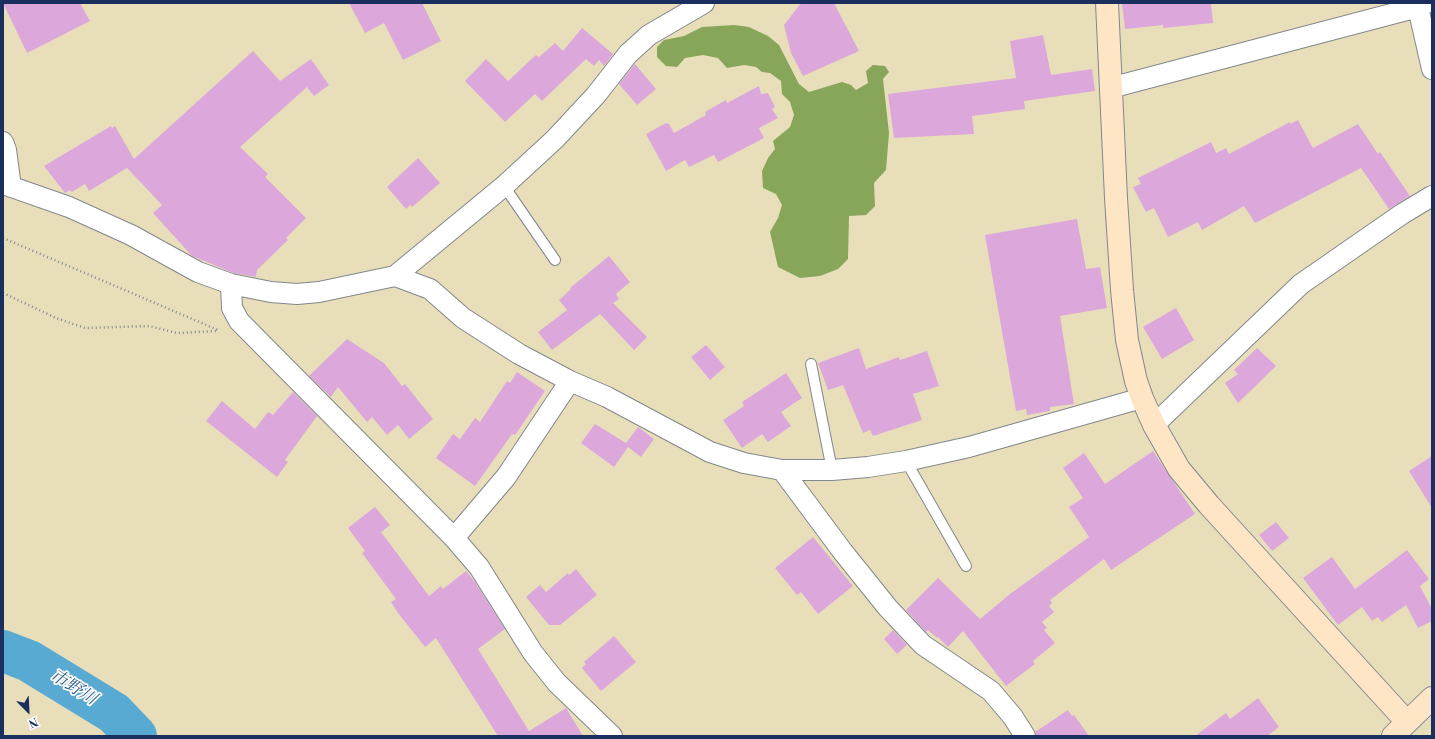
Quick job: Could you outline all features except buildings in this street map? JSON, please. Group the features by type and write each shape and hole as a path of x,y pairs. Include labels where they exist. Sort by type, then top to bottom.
{"street":[{"path":"3,142 6,150 7,186 70,207 131,235 198,272 231,284 271,292 296,294 319,292 395,276 504,186 555,140 596,95 628,54 649,36 704,3"},
{"path":"1107,3 1116,198 1127,340 1136,381 1154,424 1179,468 1400,729 1432,698"},
{"path":"1110,88 1420,4 1432,69"},
{"path":"1154,424 1301,284 1402,214 1432,196"},
{"path":"395,276 430,289 463,318 519,354 570,381 607,397 710,452 744,463 782,470 832,470 906,461 969,447 1142,398"},
{"path":"231,284 232,308 239,321 454,538 479,567 533,653 557,683 612,736"},
{"path":"454,538 506,477 570,381"},
{"path":"782,470 843,552 888,608 923,645 991,691 1013,717 1025,736"}],"lane":[{"path":"504,186 554,260"},
{"path":"811,364 832,470"},
{"path":"906,461 966,566"}],"path":[{"path":"3,238 146,298 196,322 219,331 177,333 149,326 84,328 56,318 3,293"}],"green space":[{"path":"734,25 749,27 768,36 779,45 799,84 809,92 842,82 851,85 856,90 868,83 866,71 873,65 885,66 889,72 883,79 889,133 886,170 874,183 875,206 866,215 849,216 848,259 838,269 820,276 800,278 778,267 770,232 778,218 782,205 776,194 763,188 762,171 768,158 775,149 773,141 790,127 794,115 790,102 782,94 781,81 770,73 762,72 756,67 744,65 727,68 718,58 703,55 685,58 677,67 666,66 657,57 657,47 664,40 684,36 702,27"}],"waterway":[{"name":"市野川","path":"3,651 29,661 114,713 136,736"}]}
